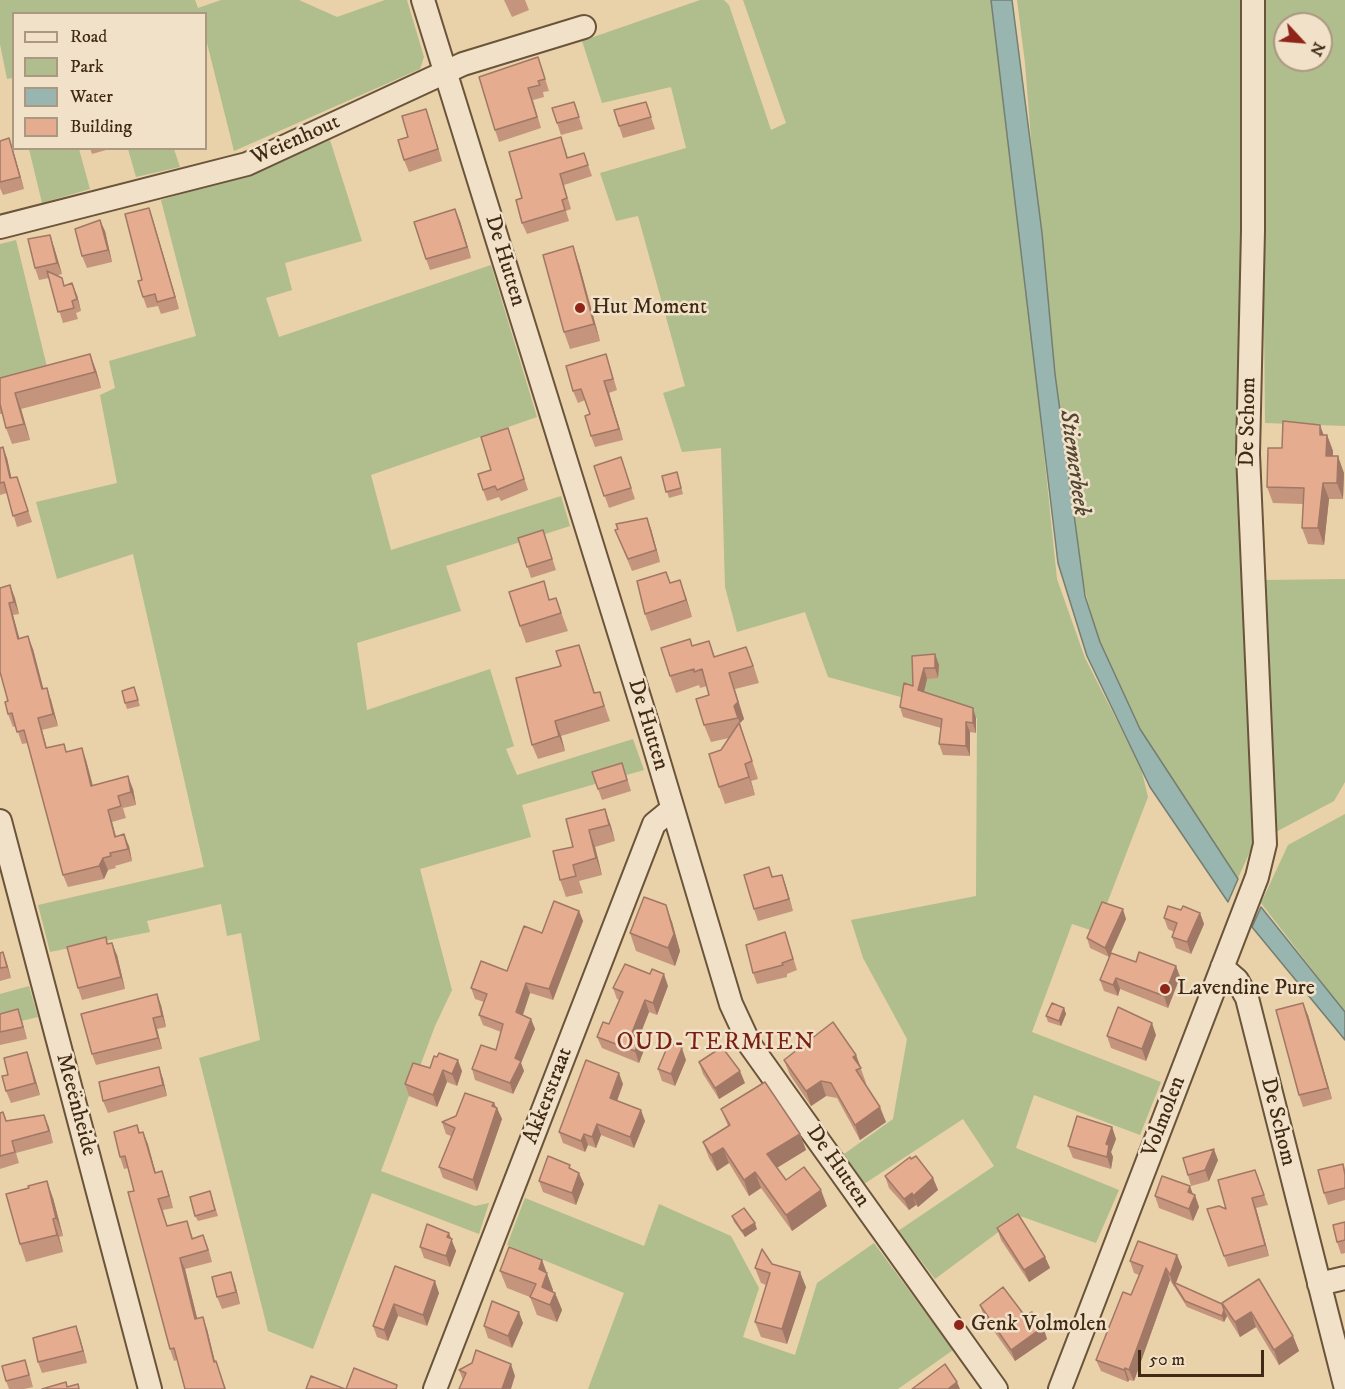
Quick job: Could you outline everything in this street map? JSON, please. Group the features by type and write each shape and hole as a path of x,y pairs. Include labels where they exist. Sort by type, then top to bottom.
{"street":[{"name":"De Hutten","path":"423,0 650,732 671,810 731,1004 750,1045 996,1389"},
{"name":"De Schom","path":"1253,0 1253,231 1248,454 1265,844"},
{"name":"Weienhout","path":"0,227 247,164 446,72 584,27"},
{"name":"Akkerstraat","path":"435,1389 654,824 671,810"},
{"name":"Meeënheide","path":"0,821 150,1389"},
{"name":"Volmolen","path":"1060,1389 1257,877 1265,844"},
{"name":"De Schom","path":"1222,967 1237,980 1247,998 1345,1384"},
{"path":"1319,1284 1345,1278"}],"green space":[{"path":"0,0 195,0 198,8 221,0 299,0 337,17 385,0 407,0 424,57 420,69 234,151 207,43 207,12 12,12 12,78 7,79 0,44"},
{"path":"700,0 724,0 729,5 771,130 786,123 743,0 997,0 1057,579 1085,658 1141,768 1148,797 1096,932 1072,924 1032,1032 1161,1082 1140,1135 1034,1095 1016,1148 1119,1190 1096,1243 1020,1216 935,1279 898,1231 994,1166 963,1119 864,1184 844,1154 893,1119 907,1039 863,958 851,920 976,896 977,718 828,677 805,612 737,632 725,587 721,448 682,452 663,393 685,386 638,216 616,221 600,173 686,148 671,87 602,103 582,41"},
{"path":"1017,0 1245,0 1255,841 1238,878 1178,803 1104,661 1084,587 1072,533 1046,330 1025,63"},
{"path":"1261,0 1345,0 1345,426 1265,423"},
{"path":"330,140 362,241 285,263 292,290 266,298 279,337 491,265 537,417 371,475 391,550 561,496 570,526 446,566 461,611 357,643 367,710 490,669 514,746 506,749 517,775 633,739 644,770 522,805 531,837 420,869 452,990 435,1026 381,1171 475,1206 489,1203 479,1234 372,1193 313,1349 268,1331 199,1058 260,1040 241,933 227,936 221,904 147,921 150,932 50,952 38,905 204,867 133,554 57,579 36,502 117,483 100,395 115,388 109,361 196,336 161,200 233,178 236,180"},
{"path":"29,150 79,150 90,189 42,203"},
{"path":"128,150 174,150 180,167 136,177"},
{"path":"16,240 49,375 0,387 0,244"},
{"path":"1345,579 1345,782 1334,801 1272,834 1266,580"},
{"path":"1345,814 1345,1012 1261,903 1288,845"},
{"path":"29,986 38,1017 0,1026 0,994"},
{"path":"525,1198 644,1246 659,1204 731,1236 759,1288 743,1337 795,1355 817,1283 874,1243 953,1350 898,1389 588,1389 624,1293 507,1245"}],"water":[{"path":"991,0 1012,0 1042,233 1055,374 1085,596 1100,642 1140,729 1238,879 1228,902 1150,787 1087,656 1058,563"},
{"path":"1261,907 1345,1012 1345,1040 1252,927"}],"building":[{"path":"538,57 545,79 538,81 540,85 528,88 537,117 495,130 479,77"},
{"path":"574,102 579,117 557,123 552,108"},
{"path":"646,102 651,117 619,126 614,110"},
{"path":"426,109 438,149 404,160 398,140 408,137 402,116"},
{"path":"561,137 567,158 584,153 588,165 560,174 567,198 562,200 565,210 522,223 516,200 522,198 509,152"},
{"path":"9,138 20,177 0,182 0,141"},
{"path":"149,208 175,297 157,302 155,294 143,297 138,281 142,280 125,214"},
{"path":"455,209 467,247 426,259 414,222"},
{"path":"100,220 108,250 82,256 75,229"},
{"path":"50,235 57,263 35,268 28,239"},
{"name":"Hut Moment","path":"573,246 594,324 564,332 543,255"},
{"path":"47,271 62,278 64,286 72,283 77,299 72,301 74,308 58,312"},
{"path":"90,354 95,372 15,393 24,424 6,428 0,404 0,378"},
{"path":"606,354 613,379 604,381 619,429 591,436 585,416 590,414 581,389 573,391 566,366"},
{"path":"1283,421 1320,425 1320,435 1327,435 1326,456 1338,456 1337,483 1323,483 1318,528 1302,528 1304,488 1267,487 1268,448 1282,448"},
{"path":"508,428 524,479 497,490 495,486 483,490 478,474 491,470 481,437"},
{"path":"3,447 10,478 17,477 28,511 13,516 4,482 0,483 0,448"},
{"path":"621,457 631,488 604,496 594,466"},
{"path":"677,472 681,488 666,492 662,476"},
{"path":"647,518 656,550 628,559 615,530 618,529 616,524"},
{"path":"543,530 552,559 527,567 518,538"},
{"path":"666,572 670,583 680,580 686,600 645,614 637,581"},
{"path":"544,581 549,600 556,598 561,613 520,626 509,592"},
{"path":"10,585 14,602 9,603 18,639 28,636 42,689 47,688 53,714 38,718 46,748 64,744 66,752 82,748 91,786 128,776 131,792 118,796 121,806 108,810 115,837 124,834 128,849 110,853 111,856 103,858 99,866 63,875 24,730 17,732 12,713 8,714 5,702 8,701 0,672 0,588"},
{"path":"690,639 692,646 709,641 714,657 746,647 753,666 729,673 738,702 734,706 738,718 704,725 696,699 709,695 702,669 670,676 661,648"},
{"path":"579,645 594,693 600,692 604,706 555,721 559,736 532,745 516,678 561,666 556,651"},
{"path":"935,654 935,668 924,668 918,690 973,708 973,723 966,722 966,746 939,744 942,719 900,707 904,683 913,686 912,656"},
{"path":"134,687 138,700 125,703 122,691"},
{"path":"739,723 752,761 745,764 749,777 719,787 709,754 721,750"},
{"path":"622,763 627,780 598,789 592,772"},
{"path":"605,809 609,825 589,830 596,858 573,865 576,876 560,880 553,851 573,847 566,819"},
{"path":"769,867 772,877 782,875 789,899 754,909 744,875"},
{"path":"644,897 666,905 674,934 668,948 630,933"},
{"path":"554,901 579,911 549,989 526,983 516,1012 531,1019 515,1058 521,1061 510,1083 472,1069 481,1045 496,1050 503,1024 479,1015 487,994 471,988 481,961 507,971 524,926 542,933"},
{"path":"1102,902 1123,909 1105,948 1087,938"},
{"path":"1168,906 1181,910 1183,906 1200,913 1187,942 1172,937 1177,923 1164,918"},
{"path":"785,932 793,959 782,963 783,965 753,973 746,945"},
{"path":"106,937 107,944 112,943 121,977 78,988 67,947"},
{"path":"3,952 7,967 0,968 0,953"},
{"path":"1139,952 1176,966 1164,996 1116,978 1113,985 1100,980 1111,953 1136,962"},
{"path":"625,964 650,974 652,969 664,974 653,1003 645,1000 631,1035 640,1039 635,1051 597,1037 603,1022 609,1024 623,992 613,988"},
{"path":"157,994 162,1016 153,1018 158,1038 92,1054 81,1014"},
{"path":"1052,1003 1064,1008 1059,1021 1046,1016"},
{"path":"1303,1003 1328,1088 1299,1095 1276,1010"},
{"path":"1118,1007 1152,1023 1142,1049 1107,1036"},
{"path":"18,1009 23,1027 0,1032 0,1014"},
{"path":"833,1022 856,1055 853,1057 861,1068 856,1070 880,1107 855,1125 831,1083 821,1081 806,1091 784,1060"},
{"path":"669,1043 682,1048 671,1074 658,1069"},
{"path":"722,1047 740,1071 715,1088 699,1062"},
{"path":"27,1052 35,1083 6,1091 2,1076 8,1075 4,1058"},
{"path":"439,1053 458,1060 452,1074 443,1070 433,1095 405,1084 413,1063 430,1068 434,1056 437,1057"},
{"path":"586,1060 619,1073 610,1098 641,1110 630,1137 597,1124 592,1137 584,1134 581,1141 559,1132"},
{"path":"159,1067 163,1085 103,1101 99,1082"},
{"path":"765,1082 800,1134 767,1154 786,1180 804,1167 821,1190 786,1215 755,1172 744,1180 723,1148 711,1155 703,1142 730,1125 721,1109"},
{"path":"465,1093 494,1103 492,1106 497,1108 473,1180 439,1167 455,1128 442,1122 456,1116"},
{"path":"3,1112 6,1121 44,1115 49,1131 12,1141 15,1152 0,1156 0,1113"},
{"path":"1077,1116 1112,1127 1106,1144 1109,1145 1107,1157 1068,1146"},
{"path":"137,1125 139,1133 143,1132 155,1173 162,1171 169,1196 158,1199 167,1226 187,1221 192,1239 203,1235 208,1250 180,1258 195,1319 203,1317 214,1362 216,1361 225,1389 185,1389 174,1348 170,1349 128,1192 134,1191 125,1156 120,1157 114,1132"},
{"path":"1214,1149 1205,1170 1188,1175 1183,1158"},
{"path":"548,1156 570,1165 569,1168 579,1173 572,1193 539,1181"},
{"path":"916,1156 933,1178 913,1196 912,1193 904,1199 885,1176 910,1157 911,1159"},
{"path":"1343,1164 1345,1188 1324,1193 1318,1170"},
{"path":"1255,1170 1264,1195 1252,1198 1265,1245 1224,1256 1207,1209 1219,1206 1226,1209 1218,1180"},
{"path":"1162,1176 1190,1186 1188,1192 1195,1195 1189,1209 1155,1196"},
{"path":"47,1181 56,1218 53,1219 57,1235 20,1244 6,1194"},
{"path":"210,1191 215,1210 195,1216 190,1197"},
{"path":"744,1208 755,1223 742,1231 732,1216"},
{"path":"1018,1214 1045,1257 1024,1270 997,1228"},
{"path":"1345,1222 1345,1240 1337,1242 1333,1225"},
{"path":"427,1224 449,1233 447,1237 452,1239 446,1256 420,1247"},
{"path":"1138,1241 1177,1255 1170,1275 1166,1268 1129,1370 1125,1368 1124,1370 1096,1360 1123,1292 1131,1295 1143,1266 1130,1261"},
{"path":"509,1247 542,1260 539,1269 547,1273 542,1287 555,1293 550,1305 530,1297 536,1284 500,1271"},
{"path":"762,1249 772,1264 800,1272 782,1329 755,1322 770,1273 755,1268"},
{"path":"395,1266 435,1281 423,1315 394,1304 384,1330 373,1326"},
{"path":"231,1272 236,1292 217,1297 212,1277"},
{"path":"1259,1279 1293,1336 1274,1350 1251,1312 1235,1322 1222,1303"},
{"path":"1173,1282 1222,1304 1224,1310 1222,1316 1185,1301"},
{"path":"1003,1287 1025,1316 1032,1312 1043,1327 1011,1350 980,1305"},
{"path":"492,1301 519,1312 508,1336 484,1326"},
{"path":"76,1326 83,1351 38,1362 33,1338"},
{"path":"476,1350 511,1364 502,1389 459,1389 466,1373 459,1370 472,1363"},
{"path":"25,1360 29,1375 6,1381 2,1366"},
{"path":"945,1364 957,1382 948,1389 912,1389"},
{"path":"354,1368 397,1385 396,1389 346,1389"},
{"path":"311,1376 345,1389 306,1389"},
{"path":"66,1382 67,1387 78,1384 79,1389 42,1389"}],"place":[{"name":"Hut Moment","path":"580,308"},
{"name":"Lavendine Pure","path":"1165,989"},
{"name":"Genk Volmolen","path":"959,1325"}],"district":[{"name":"OUD-TERMIEN","path":"716,1044"}],"water label":[{"name":"Stiemerbeek","path":"1073,463"}]}
